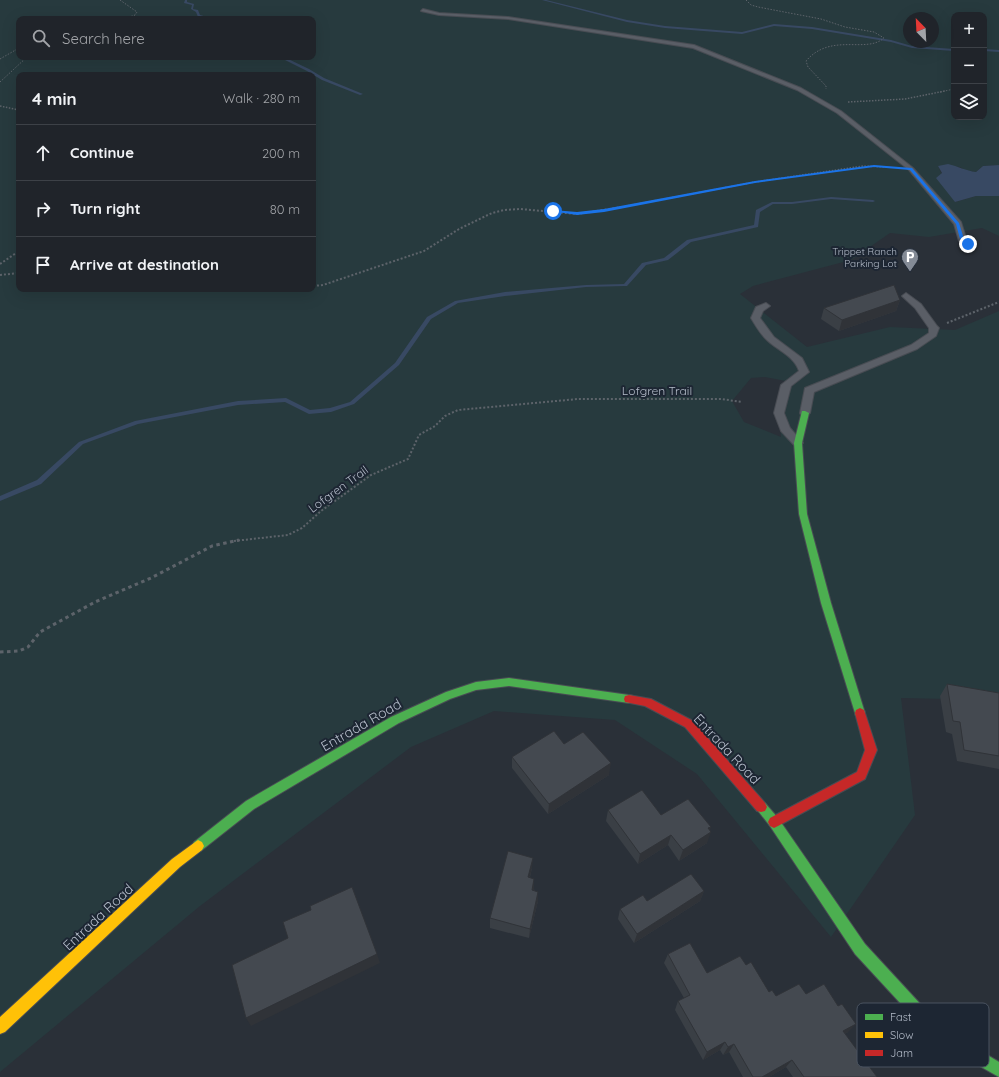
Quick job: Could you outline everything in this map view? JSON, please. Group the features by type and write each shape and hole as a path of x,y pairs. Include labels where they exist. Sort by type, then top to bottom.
{"street":[{"path":"774,822 861,775 871,750 826,603 803,514 798,443 805,413"},
{"name":"Entrada Road","path":"0,1027 176,863 250,805 395,720 446,696 476,686 509,682 647,702 689,724 774,822 860,949 909,1003"},
{"name":"Entrada Road","path":"989,1064 999,1070"}],"lane":[{"path":"423,10 439,14 508,18 694,47 799,89 839,112 911,169 958,224 962,239 968,244"},
{"path":"805,413 809,390 914,347 933,334 934,328 918,306 906,296"},
{"path":"766,306 759,309 755,318 767,335 792,354 803,367 804,372 786,385 779,413 785,429 798,443"}],"path":[{"path":"120,0 137,12 132,16"},
{"path":"746,0 751,5 758,7 821,19 845,27 874,32 884,38 882,40 870,43 830,46 818,50 808,58 806,61 808,67 826,86 826,90 821,101 905,99 951,90"},
{"path":"0,59 16,50"},
{"path":"0,82 24,60"},
{"path":"0,106 16,109"},
{"path":"316,286 323,285 424,251 459,229 492,213 504,210 520,209 577,214 713,191 755,182 863,166 911,169"},
{"path":"0,264 16,253"},
{"path":"0,275 16,274"},
{"path":"934,328 999,302"},
{"name":"Lofgren Trail","path":"0,652 19,651 28,647 40,632 95,602 151,578 212,546 244,539 288,535 302,528 321,511 371,474 408,459 419,435 435,426 445,416 458,410 578,398 722,399 742,402"}],"green space":[{"path":"0,0 999,0 999,165 983,166 976,172 966,171 960,167 938,166 955,202 976,196 999,196 999,236 982,228 929,237 890,233 851,260 753,286 740,294 807,347 890,327 955,330 999,311 999,700 901,698 915,815 831,937 697,774 615,720 494,711 411,747 200,906 0,1072","holes":["765,377 791,382 779,413 781,437 744,422 732,401 751,378"]}],"water":[{"path":"948,164 976,172 983,166 999,165 999,196 976,196 955,202 936,178 942,173 938,166"}],"building":[{"path":"894,285 900,300 842,320 824,308"},
{"path":"947,684 999,693 999,756 964,750 960,722 953,721"},
{"path":"554,731 564,744 583,732 611,763 549,804 512,757"},
{"path":"642,790 661,815 688,799 711,827 708,828 711,832 683,850 671,835 640,854 608,810"},
{"path":"508,851 533,858 528,877 534,879 532,890 538,892 530,929 490,918"},
{"path":"691,874 704,891 637,934 620,909 643,895 647,901"},
{"path":"352,887 377,954 246,1018 232,965 288,938 283,922 311,910 310,906"},
{"path":"690,943 707,973 740,956 746,965 751,962 769,992 772,990 776,996 799,984 806,994 824,984 838,1006 842,1004 856,1024 843,1031 857,1050 857,1067 870,1067 877,1077 804,1077 792,1060 762,1077 753,1077 734,1044 728,1047 725,1042 707,1052 678,1001 690,995 668,954"}],"waterway":[{"path":"186,0 185,2 193,5 192,9 197,11 199,16"},
{"path":"543,0 627,21 665,27 742,33 774,25 812,28 891,41 912,47 951,50"},
{"path":"987,50 999,51"},
{"path":"287,60 311,72"},
{"path":"316,75 361,94"},
{"path":"0,499 39,482 81,443 137,422 238,403 286,400 309,412 331,410 352,403 397,364 429,318 457,302 505,294 586,286 625,285 644,264 666,259 689,241 756,226 758,211 772,203 792,203 831,198 873,201"}],"traffic: fast":[{"path":"805,413 798,443 803,514 826,603 860,713"},
{"path":"198,846 250,805 395,720 446,696 476,686 509,682 629,699"},
{"path":"761,807 774,822 860,949 910,1003"},
{"path":"989,1064 999,1070"}],"traffic: slow":[{"path":"0,1027 176,863 198,846"}],"traffic: jam":[{"path":"629,699 647,702 689,724 761,807"},
{"path":"774,822 861,775 871,750 860,713"}],"place":[{"name":"Trippet Ranch Parking Lot","path":"910,272"}],"route":[{"path":"553,211 577,214 713,191 755,182 820,174 863,166 874,166 911,169 958,224 962,239 968,244"}]}
